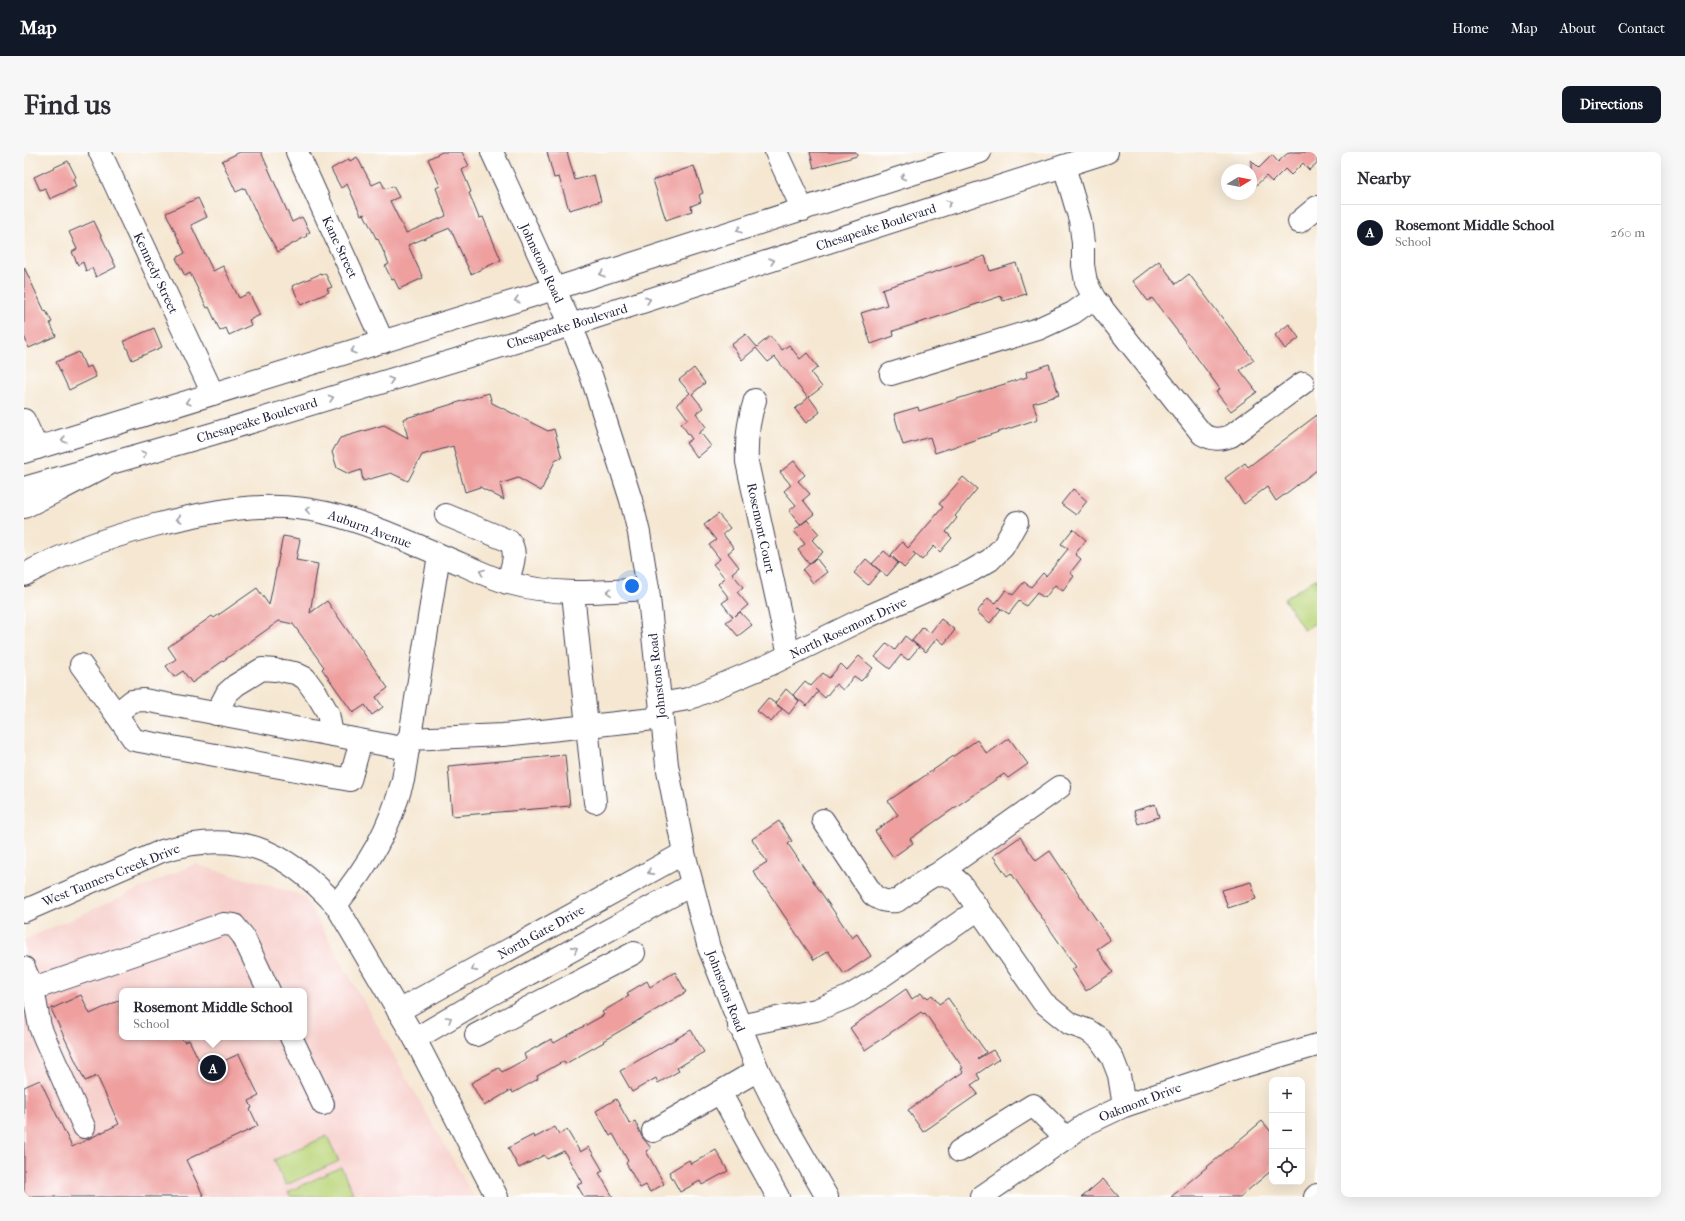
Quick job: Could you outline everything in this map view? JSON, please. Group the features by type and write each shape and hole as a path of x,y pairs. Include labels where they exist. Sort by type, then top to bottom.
{"main road":[{"name":"Kennedy Street","path":"100,152 213,394"},
{"name":"Kane Street","path":"297,152 383,342"},
{"name":"Johnstons Road","path":"492,152 571,325 592,378 631,500 639,533 648,589 667,765 691,885 710,948 739,1026 758,1070 786,1126 828,1197"},
{"path":"776,152 803,210"},
{"path":"24,420 30,450 554,289 980,152"},
{"name":"Chesapeake Boulevard","path":"24,488 107,465 571,325 1107,152"},
{"path":"1064,166 1080,220 1083,243 1083,265 1086,282 1094,298 1202,434 1211,439 1222,440 1231,436 1303,383"},
{"path":"1298,222 1317,207"},
{"path":"891,374 1038,329 1073,313 1094,298"},
{"name":"Rosemont Court","path":"755,400 748,420 746,441 747,462 789,655"},
{"path":"24,507 107,465"},
{"name":"Auburn Avenue","path":"24,575 78,549 121,534 209,513 255,507 290,507 324,512 356,521 507,582 534,589 573,593 648,589"},
{"path":"446,514 509,541 514,547 514,554 507,582"},
{"name":"North Rosemont Drive","path":"587,726 654,718 660,708 664,705 671,702 688,699 789,655 869,616 971,571 990,560 1003,547 1017,522"},
{"path":"336,905 368,862 384,834 399,792 439,555"},
{"path":"573,593 595,802"},
{"path":"80,664 134,740 350,780 361,741"},
{"path":"216,714 227,693 236,685 262,669 295,672 306,678 328,713 332,735"},
{"path":"116,714 132,701 144,700 361,741 408,744 587,726"},
{"path":"823,820 873,895 880,900 889,902 897,901 1060,787"},
{"name":"West Tanners Creek Drive","path":"24,911 162,851 185,844 215,841 239,843 254,847 278,857 300,870 320,887 336,905 415,1039 497,1197"},
{"name":"North Gate Drive","path":"398,1011 684,853"},
{"path":"936,875 945,874 954,877 961,884 1043,1002 1070,1024 1087,1030 1099,1038 1112,1057 1117,1069 1124,1106"},
{"path":"415,1039 691,885"},
{"path":"739,1026 816,1010 848,996 878,979 979,909"},
{"path":"33,989 223,924 234,926 243,936 268,988"},
{"path":"476,1035 634,953"},
{"path":"553,961 567,988"},
{"path":"24,968 33,989 40,1027 84,1127"},
{"path":"292,1040 323,1104"},
{"name":"Oakmont Drive","path":"981,1197 1086,1124 1124,1106 1238,1068 1317,1046"},
{"path":"653,1131 758,1070"},
{"path":"720,1092 778,1197"},
{"path":"959,1152 1034,1105 1066,1138"}],"shaded area":[{"path":"195,864 304,896 474,1197 24,1197 24,940"}],"green space":[{"path":"1317,578 1317,622 1304,630 1284,599"},
{"path":"327,1136 339,1161 286,1185 274,1160"},
{"path":"341,1167 353,1193 343,1197 291,1197 288,1192"}],"building":[{"path":"240,152 261,152 292,222 302,217 310,232 306,234 307,236 278,252 258,217 245,188 236,192 222,161"},
{"path":"442,152 462,152 469,166 462,170 471,192 469,193 479,218 483,217 501,260 471,274 450,228 408,245 423,278 399,289 394,279 392,280 385,266 389,264 378,239 377,240 364,214 361,215 347,184 341,188 331,169 349,159 350,161 357,157 372,185 381,181 385,189 393,186 399,197 390,201 406,233 446,216 436,188 440,186 428,159"},
{"path":"547,152 567,152 575,180 594,175 601,201 569,210 559,177 554,178"},
{"path":"810,152 856,152 857,156 814,168"},
{"path":"1289,152 1317,152 1317,163 1309,170 1303,163 1291,175 1285,169 1272,182 1266,176 1257,184 1257,166 1259,168 1272,155 1278,162"},
{"path":"68,161 76,177 73,179 76,187 50,199 45,188 40,190 34,177"},
{"path":"694,166 703,193 699,195 701,202 691,206 692,211 666,220 653,180"},
{"path":"198,198 207,217 191,225 213,271 223,266 239,298 249,293 260,315 249,320 251,325 229,335 226,328 220,331 209,307 207,308 190,273 185,276 176,258 185,253 166,213"},
{"path":"94,221 116,267 96,277 92,268 86,271 83,262 78,265 72,252 77,249 69,232"},
{"path":"985,256 990,271 1016,263 1026,294 1003,301 1001,296 893,331 894,336 871,344 861,313 887,305 882,289"},
{"path":"1159,261 1176,284 1189,274 1254,360 1240,370 1257,392 1231,411 1216,392 1220,389 1181,336 1152,298 1148,301 1133,281"},
{"path":"24,267 45,312 46,311 52,322 50,323 56,336 29,348 24,336"},
{"path":"325,273 332,287 327,289 329,292 301,305 292,286"},
{"path":"1289,324 1299,338 1285,349 1275,335"},
{"path":"154,328 162,347 132,360 124,341"},
{"path":"746,334 757,347 770,336 782,350 789,345 800,359 807,353 818,367 811,373 822,387 809,397 820,412 806,423 795,409 808,398 775,357 768,362 756,348 742,360 731,345"},
{"path":"79,352 86,368 91,366 96,377 69,390 56,362"},
{"path":"1049,364 1059,395 1033,403 1038,419 935,453 930,437 903,445 894,414 918,407 919,411 1027,377 1026,372"},
{"path":"694,368 705,383 692,394 703,408 696,413 706,427 700,432 711,446 697,458 686,443 692,439 681,424 688,419 677,404 690,393 679,380"},
{"path":"489,393 492,403 548,431 554,429 562,458 556,459 541,491 518,478 500,484 504,500 480,487 465,492 453,446 422,455 408,481 391,473 363,481 361,470 349,474 337,468 332,452 340,438 384,425 408,438 403,419"},
{"path":"1317,415 1317,470 1276,501 1267,487 1244,504 1225,478 1245,463 1248,467"},
{"path":"794,461 805,475 798,481 810,494 803,500 814,514 800,525 789,511 796,505 784,491 791,485 780,472"},
{"path":"963,477 977,489 955,516 957,518 946,532 952,538 940,552 934,546 922,560 913,552 916,555 904,568 891,555 902,542 908,548 943,507 939,504"},
{"path":"1073,489 1087,501 1076,515 1061,504"},
{"path":"718,514 730,528 723,534 734,548 728,553 739,567 732,573 743,587 737,592 748,605 735,616 740,612 752,625 738,636 726,622 733,617 722,603 729,598 718,584 725,578 713,564 720,559 709,545 716,540 704,525"},
{"path":"807,520 819,534 812,540 823,552 809,564 798,550 805,544 794,531"},
{"path":"1073,529 1086,540 1075,554 1081,559 1070,573 1074,576 1063,591 1055,585 1045,598 1037,593 1026,606 1019,601 1009,614 998,607 1001,609 990,623 977,612 988,598 995,604 1006,590 1013,595 1024,582 1031,587 1043,573 1046,576 1068,549 1061,544"},
{"path":"283,536 300,539 296,560 318,564 310,613 327,601 388,688 376,697 383,707 372,715 365,705 353,713 322,669 324,667 293,624 279,621 192,683 183,671 174,677 166,666 176,659 168,647 212,616 214,618 257,588 269,605"},
{"path":"884,551 898,563 887,576 872,564"},
{"path":"816,558 827,572 813,583 803,570"},
{"path":"866,559 880,571 868,585 854,573"},
{"path":"941,619 955,630 944,644 937,638 926,652 912,641 923,627 930,633"},
{"path":"905,636 919,647 908,660 901,655 890,669 875,657 887,643 895,650"},
{"path":"859,656 873,668 861,681 854,676 843,690 836,684 825,698 815,689 818,692 807,706 793,695 805,681 811,686 823,673 829,678 841,664 847,670"},
{"path":"786,689 799,701 789,714 775,703"},
{"path":"768,698 782,709 771,722 757,711"},
{"path":"1009,738 1028,764 1008,778 1004,774 960,804 910,839 913,843 893,857 875,831 898,815 888,801 977,740 987,754"},
{"path":"565,755 570,806 452,816 448,766"},
{"path":"1155,804 1159,817 1138,824 1134,811"},
{"path":"779,821 792,841 788,844 822,894 852,938 857,934 871,956 844,974 828,951 814,960 753,871 767,862 752,839"},
{"path":"1020,837 1036,861 1050,851 1110,940 1097,949 1113,972 1086,991 1072,969 1076,967 1011,873 1007,876 993,856"},
{"path":"1251,882 1256,899 1228,908 1222,890"},
{"path":"675,972 686,992 603,1041 604,1042 565,1064 564,1061 537,1076 538,1079 513,1093 511,1090 484,1106 471,1083 499,1068 502,1072 526,1059 524,1054 551,1039 554,1043 604,1015 602,1012 629,996 627,993 647,981 650,987"},
{"path":"906,989 912,999 921,993 924,997 926,996 928,998 932,995 939,1004 948,998 986,1052 977,1059 993,1050 999,1059 977,1074 980,1079 971,1085 978,1094 923,1132 908,1110 963,1072 961,1069 963,1068 925,1013 923,1014 921,1012 865,1050 850,1028"},
{"path":"81,995 90,1014 119,1000 119,1040 183,1040 184,1042 189,1040 204,1070 239,1054 259,1096 249,1101 252,1108 250,1109 258,1126 186,1160 204,1197 24,1197 24,1087 40,1080 72,1147 119,1124 97,1076 85,1081 51,1009"},
{"path":"691,1030 704,1052 677,1068 679,1071 658,1083 656,1078 632,1092 620,1071"},
{"path":"616,1099 630,1124 635,1121 642,1137 651,1148 646,1151 664,1184 650,1192 646,1185 640,1188 626,1163 628,1161 613,1134 610,1136 596,1111"},
{"path":"1262,1121 1269,1129 1269,1173 1240,1197 1171,1197"},
{"path":"555,1127 559,1134 567,1130 580,1152 589,1147 603,1171 599,1173 613,1197 584,1197 577,1185 582,1183 564,1151 547,1159 544,1155 519,1168 508,1148 533,1135 534,1138"},
{"path":"716,1150 728,1171 702,1185 700,1181 680,1192 669,1172 689,1160 691,1164"},
{"path":"1103,1179 1119,1197 1082,1197"}],"place":[{"name":"Rosemont Middle School","path":"213,1068"}]}
